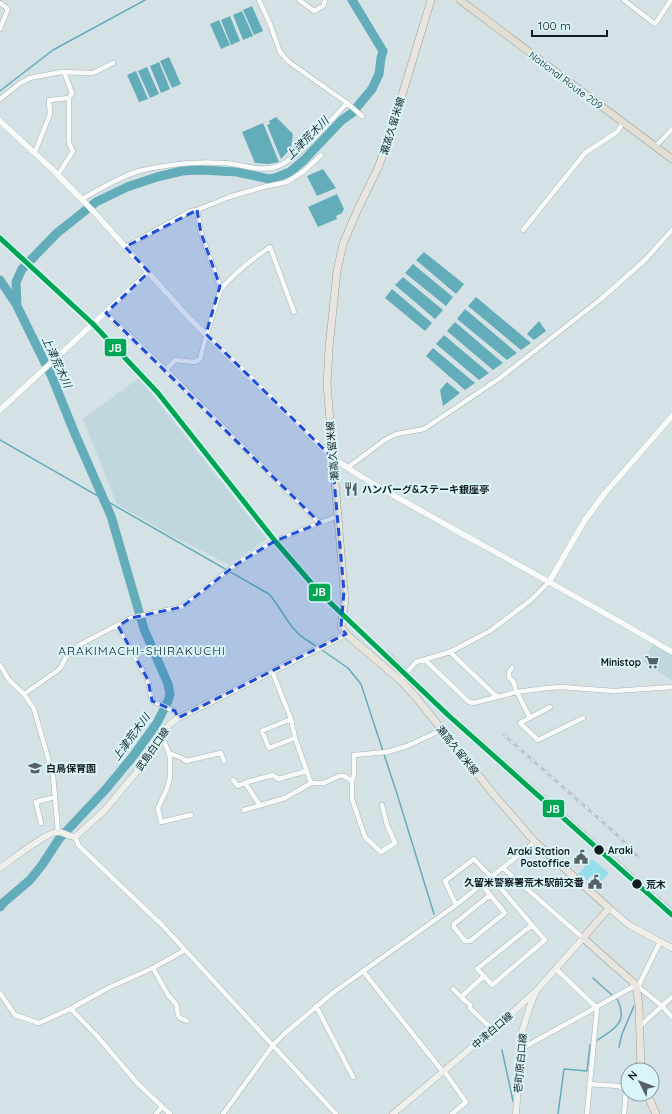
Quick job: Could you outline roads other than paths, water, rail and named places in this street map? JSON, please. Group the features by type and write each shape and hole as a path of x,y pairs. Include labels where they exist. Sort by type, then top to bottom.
{"highway":[{"name":"National Route 209","path":"460,0 672,159"}],"main road":[{"name":"瀬高久留米線","path":"431,0 389,138 378,168 343,244 337,278 326,384 345,600 341,627 346,634 400,680 422,704 535,842 609,908"},
{"name":"武島白口線","path":"73,837 104,811 135,774 170,724 178,718 346,634"},
{"path":"0,868 44,836 53,832 58,832 73,837"},
{"path":"641,1062 637,986 583,938 609,908 629,925 672,948"},
{"name":"中津白口線","path":"393,1114 493,1030 537,990 583,938"},
{"name":"壱町原白口線","path":"516,1114 522,1032 528,1011 537,990"},
{"path":"520,1005 528,1011"},
{"path":"651,1102 656,1114"}],"street":[{"path":"259,0 270,24 280,52 289,62 347,103 362,116"},
{"path":"299,0 314,11 324,6 324,0"},
{"path":"624,0 655,24 671,0"},
{"path":"0,3 8,9 0,29"},
{"path":"0,99 19,84 39,75 64,72 93,73 113,63"},
{"path":"58,175 73,151 69,143 69,98 72,93 64,72"},
{"path":"35,152 50,114 49,100 69,98"},
{"path":"82,199 112,182 139,171 189,162 225,163 257,168 274,168 286,162 310,142 347,103"},
{"path":"0,121 35,152 82,199 206,334 332,457 347,468 392,495 672,652"},
{"path":"523,230 585,154 617,132 624,123"},
{"path":"656,146 672,129"},
{"path":"125,247 191,211 229,197 288,182 304,171 321,155"},
{"path":"197,210 201,233 220,286 220,290"},
{"path":"347,468 386,439 397,434 424,429 500,378 618,284 645,260 672,230"},
{"path":"166,370 175,360 198,361 200,359 220,290 233,275 270,247 294,312"},
{"path":"0,410 149,272"},
{"path":"106,313 166,370 320,523"},
{"path":"400,680 416,662 450,652 495,628 531,600 549,582 585,520 604,493 672,416"},
{"path":"24,694 57,671 66,658 81,644 131,618 182,607 237,564 275,541 338,516"},
{"path":"118,626 148,680 152,701 175,711 178,718"},
{"path":"450,652 497,697"},
{"path":"424,660 473,704 516,692 555,688 614,691 672,686"},
{"path":"0,665 9,680 24,694 34,710 53,775 58,832"},
{"path":"512,668 509,672 509,676 514,682 516,692 530,718"},
{"path":"272,671 291,719 295,738 311,783"},
{"path":"550,707 520,723 538,740 583,718"},
{"path":"291,719 262,732 269,748 295,738"},
{"path":"382,805 387,825 395,843 381,852 365,837 352,799 354,755 394,750 407,746 442,730"},
{"path":"162,735 169,752 170,777 167,789 158,808 161,822 192,815"},
{"path":"169,752 186,761 221,753 224,761"},
{"path":"233,780 238,786 245,782 273,775 278,779 307,772"},
{"path":"244,810 285,798 311,783 324,783 339,776 344,776 352,781"},
{"path":"245,782 260,805"},
{"path":"34,796 41,823"},
{"path":"36,802 55,797"},
{"path":"73,837 79,846 163,926 336,1114"},
{"path":"223,1114 273,1045 316,1006 456,905 492,878 535,842"},
{"path":"456,905 445,881 474,859 492,878 545,940 492,985 477,968 532,925"},
{"path":"503,868 583,938"},
{"path":"482,885 505,913 470,941 465,942 454,927 454,924 490,895"},
{"path":"521,1050 637,986 660,942"},
{"path":"0,993 15,1015 40,1023 108,988 153,968 185,950"},
{"path":"153,968 168,995 176,1004 178,1018 187,1021"},
{"path":"556,969 597,1008"},
{"path":"363,971 466,1102 452,1114"},
{"path":"461,997 484,976"},
{"path":"637,986 662,1006 672,1017"},
{"path":"452,989 470,1005 470,1008 493,1030"},
{"path":"640,1026 672,997"},
{"path":"316,1006 353,1077"},
{"path":"71,1008 103,1042 138,1084 170,1114"},
{"path":"587,1114 597,1008"},
{"path":"590,1084 620,1087"},
{"path":"624,1114 626,1102"},
{"path":"156,1114 162,1107"}],"waterway":[{"path":"0,91 53,50 145,0"},
{"name":"上津荒木川","path":"0,907 30,880 59,839 106,789 134,755 157,723 170,694 168,684 144,629 111,516 52,377 17,306 16,282 22,269 57,233 96,202 127,187 157,177 182,171 201,170 237,172 269,179 290,172 304,160 342,120 352,113 372,89 379,74 383,51 352,0"},
{"path":"0,280 16,304"},
{"path":"0,440 269,594 296,632 317,647"},
{"path":"322,650 348,668 361,684 434,914"},
{"path":"593,978 613,996"},
{"path":"596,1041 609,1033 618,1024 621,1014 617,999"},
{"path":"619,1047 622,1034 634,1006"},
{"path":"558,1114 564,1069 587,1071 590,1045"},
{"path":"502,1050 513,1101"}],"railway":[{"path":"388,652 421,687 672,910"},
{"path":"504,735 614,832 638,857"}],"place":[{"name":"ハンバーグ&ステーキ銀座亭","path":"351,489"},
{"name":"Ministop","path":"652,662"},
{"name":"白鳥保育園","path":"35,768"},
{"name":"Araki","path":"599,850"},
{"name":"Araki Station Postoffice","path":"581,857"},
{"name":"久留米警察署荒木駅前交番","path":"595,882"},
{"name":"荒木","path":"637,884"}],"district":[{"name":"ARAKIMACHI-SHIRAKUCHI","path":"142,651"}]}
